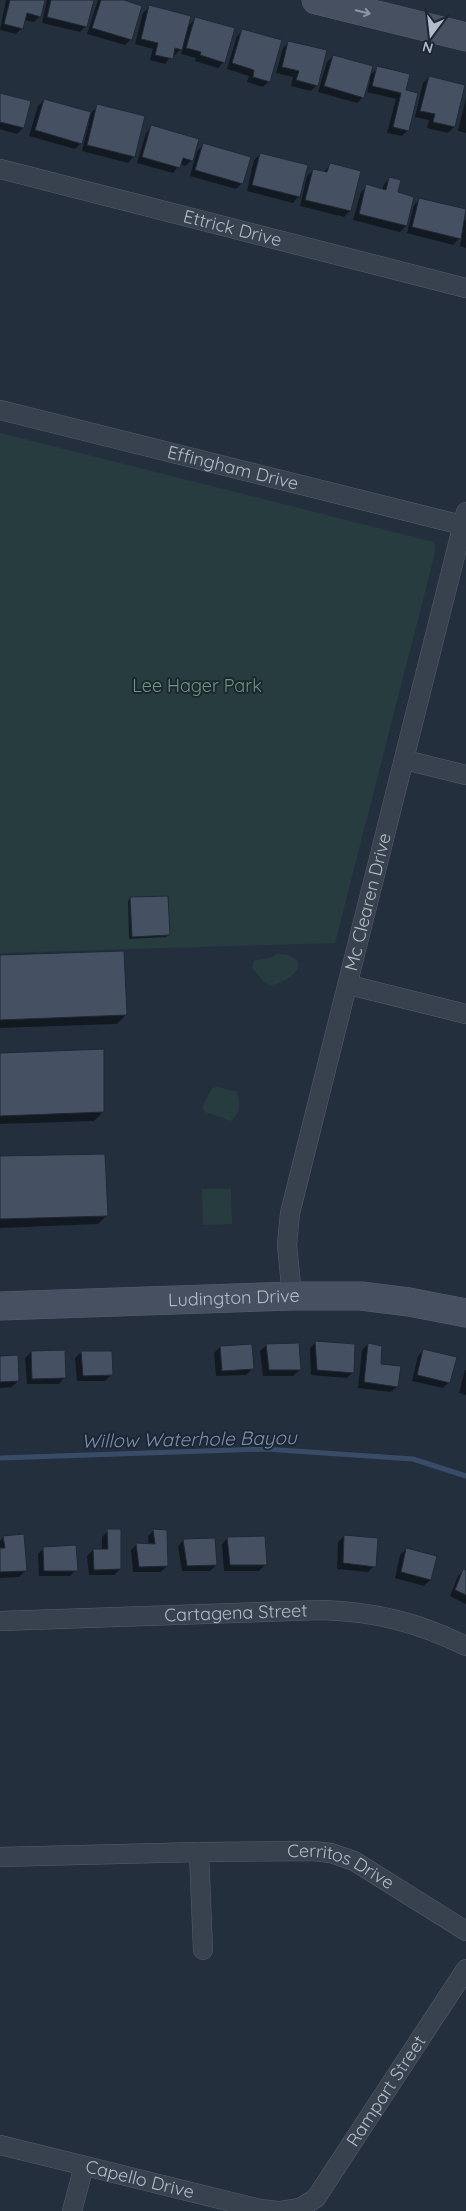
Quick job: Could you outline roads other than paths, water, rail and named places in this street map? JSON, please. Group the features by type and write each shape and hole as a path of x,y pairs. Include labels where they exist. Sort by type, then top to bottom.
{"street":[{"path":"324,1 466,37"},
{"name":"Ettrick Drive","path":"0,169 466,288"},
{"name":"Effingham Drive","path":"0,410 465,521"},
{"name":"Mc Clearen Drive","path":"292,1296 287,1245 290,1213 465,521"},
{"path":"405,760 466,775"},
{"path":"349,985 466,1014"},
{"name":"Ludington Drive","path":"0,1306 292,1296 361,1296 409,1302 466,1313"},
{"name":"Cartagena Street","path":"0,1621 323,1610 351,1611 397,1619 439,1633 466,1646"},
{"name":"Cerritos Drive","path":"0,1857 199,1852 313,1851 331,1853 354,1861 466,1931"},
{"path":"199,1852 203,1950"},
{"name":"Rampart Street","path":"300,2208 316,2198 466,1969"},
{"name":"Capello Drive","path":"0,2145 260,2209 279,2211 300,2208"},
{"path":"72,2211 84,2166"}],"waterway":[{"name":"Willow Waterhole Bayou","path":"0,1458 265,1449 413,1459 466,1476"}],"park label":[{"name":"Lee Hager Park","path":"197,686"}]}
